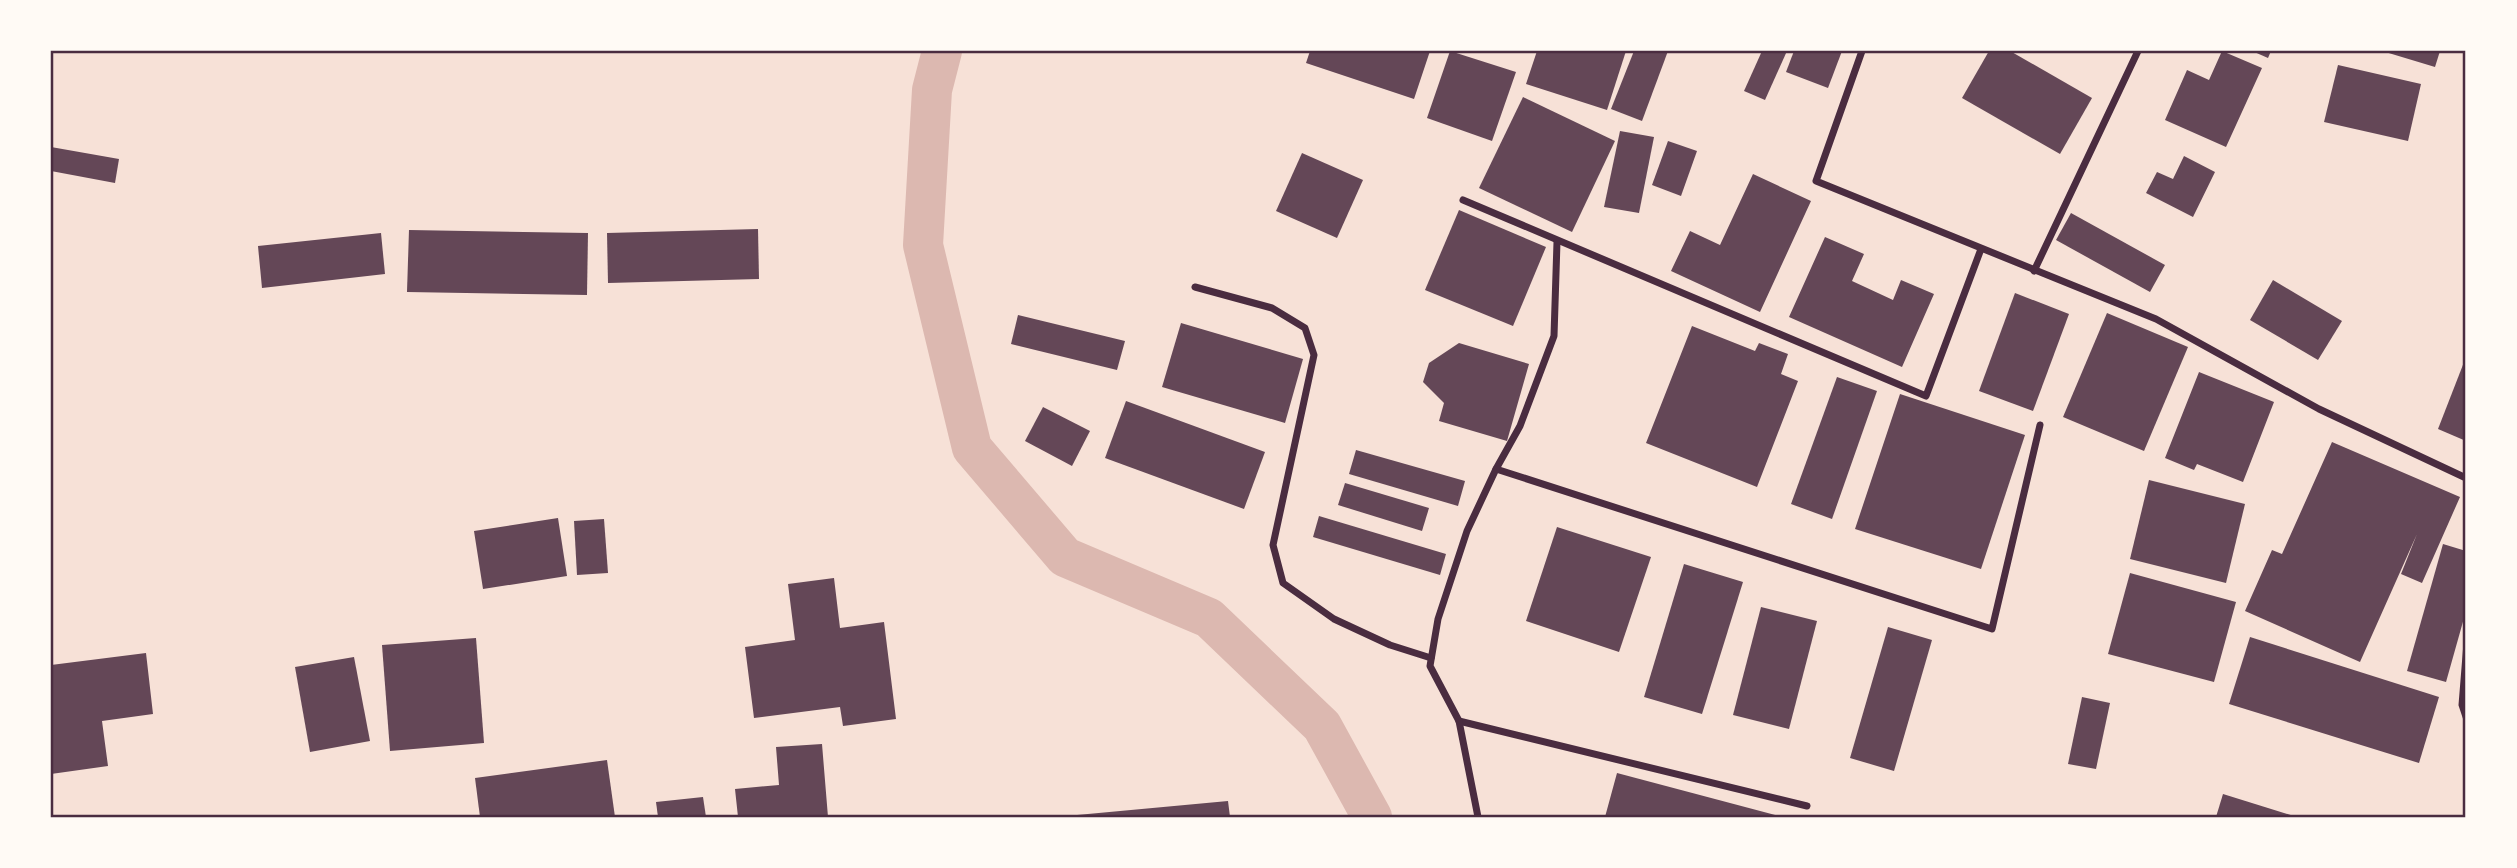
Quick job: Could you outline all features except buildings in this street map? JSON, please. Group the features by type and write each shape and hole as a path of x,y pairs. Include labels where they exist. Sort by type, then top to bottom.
{"street":[{"path":"1862,51 1816,181 2156,319 2319,409 2466,478"},
{"path":"2034,271 2138,51"},
{"path":"1463,200 1926,396 1981,249"},
{"path":"1478,817 1459,721 1430,666 1431,658 1437,619 1467,531 1520,426 1554,336 1558,242"},
{"path":"1195,287 1272,308 1305,328 1314,355 1273,545 1283,583 1334,619 1390,645 1431,658"},
{"path":"1496,469 1992,629 2040,425"},
{"path":"1459,721 1807,806"}],"lane":[{"path":"2466,643 2461,705 2466,720"}],"waterway":[{"path":"942,51 932,90 923,245 972,448 1065,557 1209,618 1322,726 1372,817"}]}
